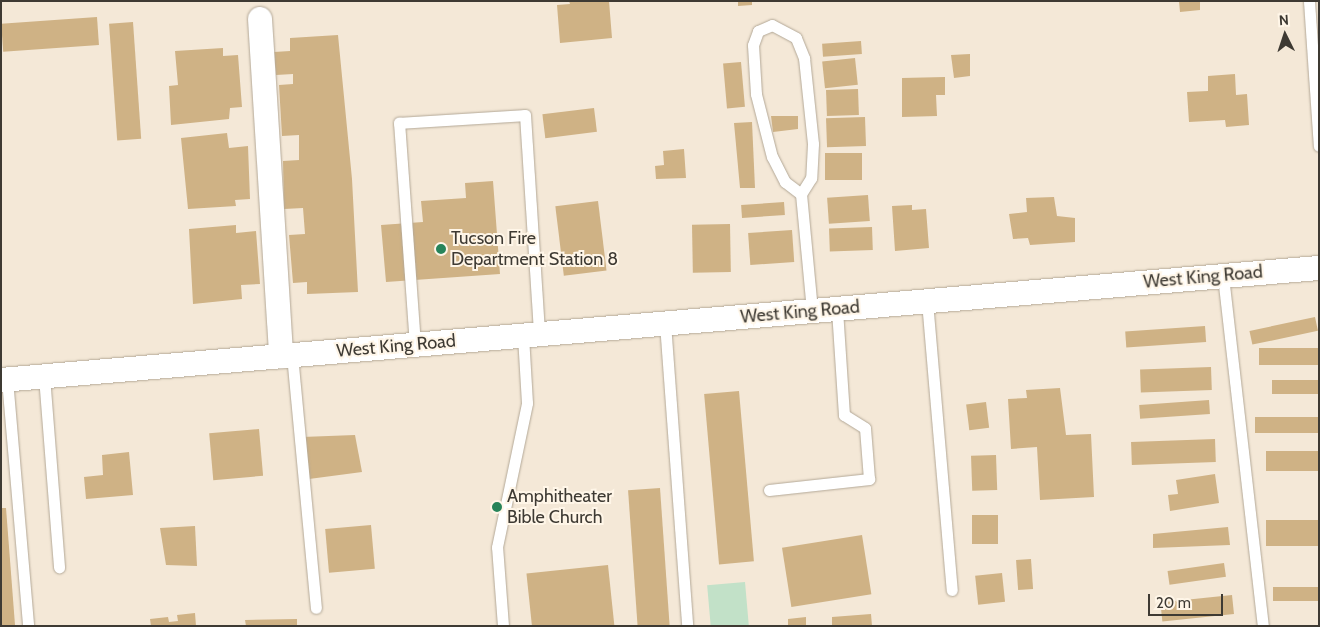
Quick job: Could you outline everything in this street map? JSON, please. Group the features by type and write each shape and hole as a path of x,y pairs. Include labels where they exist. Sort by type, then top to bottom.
{"street":[{"path":"260,18 286,356"},
{"name":"West King Road","path":"4,380 1319,268"}],"lane":[{"path":"1308,1 1319,146"},
{"path":"801,194 785,182 772,158 756,94 753,45 758,31 772,25 796,38 804,58 813,144 811,178 801,194 812,311"},
{"path":"414,345 399,123 525,115 531,335 528,403 497,546 503,626"},
{"path":"1223,276 1263,626"},
{"path":"928,301 952,590"},
{"path":"769,490 868,479 865,428 844,415 837,309"},
{"path":"665,323 688,626"},
{"path":"286,356 316,608"},
{"path":"44,376 59,567"},
{"path":"4,380 28,626"}],"green space":[{"path":"745,582 749,626 711,626 707,585"}],"building":[{"path":"569,1 609,1 612,38 560,43 557,5 570,4"},
{"path":"738,1 752,1 752,5 738,6"},
{"path":"1179,1 1200,1 1200,10 1180,12"},
{"path":"97,17 99,45 3,52 1,24"},
{"path":"133,22 141,139 117,140 109,24"},
{"path":"338,35 352,179 358,292 307,294 307,282 293,283 289,235 305,234 303,208 284,209 283,161 299,160 299,135 282,136 279,85 293,84 293,74 276,75 274,52 290,51 290,38"},
{"path":"861,41 862,54 823,57 822,44"},
{"path":"223,48 223,56 238,55 242,107 230,108 229,119 171,125 169,86 178,85 175,51"},
{"path":"970,54 970,76 954,78 951,55"},
{"path":"855,58 858,85 825,88 822,61"},
{"path":"741,62 745,107 727,108 723,64"},
{"path":"1235,74 1236,95 1247,94 1249,125 1226,127 1225,120 1189,122 1187,92 1208,91 1208,76"},
{"path":"945,77 945,95 936,95 937,116 902,117 902,78"},
{"path":"858,89 859,115 827,116 826,90"},
{"path":"594,108 597,132 545,138 542,114"},
{"path":"771,116 798,116 798,129 773,132"},
{"path":"865,117 866,146 827,147 826,118"},
{"path":"752,122 755,188 740,188 734,123"},
{"path":"227,133 229,148 248,146 250,199 235,200 236,206 188,209 181,138"},
{"path":"684,149 686,178 656,179 655,166 664,165 663,151"},
{"path":"825,153 862,153 862,180 825,180"},
{"name":"Tucson Fire Department Station 8","path":"493,181 500,274 386,282 381,225 423,222 421,201 466,198 465,183"},
{"path":"868,195 870,221 829,224 827,198"},
{"path":"1054,197 1057,216 1075,218 1075,242 1030,245 1028,238 1013,239 1009,214 1027,212 1026,198"},
{"path":"598,201 607,270 564,276 555,206"},
{"path":"784,202 785,215 742,218 741,205"},
{"path":"912,205 912,210 926,209 929,248 895,251 892,206"},
{"path":"730,224 731,272 693,273 692,225"},
{"path":"236,225 236,233 256,231 260,284 241,285 242,299 193,304 189,229"},
{"path":"872,227 873,250 830,251 829,229"},
{"path":"792,230 794,262 750,265 748,233"},
{"path":"1315,317 1318,331 1252,345 1249,331"},
{"path":"1205,326 1206,342 1126,348 1125,332"},
{"path":"1259,348 1319,348 1319,365 1259,365"},
{"path":"1211,367 1212,390 1141,392 1140,369"},
{"path":"1272,380 1319,380 1319,394 1272,394"},
{"path":"1060,388 1066,435 1091,434 1094,497 1040,500 1037,447 1011,449 1008,399 1027,398 1026,390"},
{"path":"739,391 754,561 719,564 704,394"},
{"path":"1209,400 1210,414 1140,419 1139,405"},
{"path":"986,402 989,428 969,430 966,404"},
{"path":"1255,417 1319,417 1319,433 1255,433"},
{"path":"259,429 263,476 213,480 209,433"},
{"path":"355,435 362,472 309,479 302,437"},
{"path":"1215,439 1216,462 1132,465 1131,442"},
{"path":"1266,451 1319,451 1319,471 1266,471"},
{"path":"129,452 133,495 86,499 84,477 103,475 102,455"},
{"path":"996,455 997,490 972,491 971,456"},
{"path":"1215,474 1219,503 1170,511 1168,495 1178,494 1176,480"},
{"path":"660,488 670,626 638,626 628,490"},
{"path":"1,508 6,508 15,625 2,626"},
{"path":"972,515 998,515 998,544 972,544"},
{"path":"1266,520 1319,520 1319,546 1266,546"},
{"path":"371,525 375,569 329,573 325,529"},
{"path":"195,526 197,566 166,565 160,528"},
{"path":"1228,527 1230,545 1153,548 1153,534"},
{"path":"862,535 871,594 791,607 782,548"},
{"path":"1031,559 1033,589 1018,590 1016,560"},
{"path":"1224,563 1226,577 1170,585 1168,571"},
{"path":"608,565 614,626 532,626 526,574"},
{"path":"1002,573 1005,602 978,605 975,576"},
{"path":"1273,587 1319,587 1319,601 1273,601"},
{"path":"1232,595 1234,614 1162,621 1160,603"},
{"path":"195,613 196,626 151,626 150,619 168,617 169,622 178,621 177,615"},
{"path":"871,614 872,626 832,626 832,617"},
{"path":"806,617 806,626 788,626 788,619"},
{"path":"297,619 297,626 246,626 245,620"}],"place":[{"name":"Tucson Fire Department Station 8","path":"441,249"},
{"name":"Amphitheater Bible Church","path":"497,507"}]}
